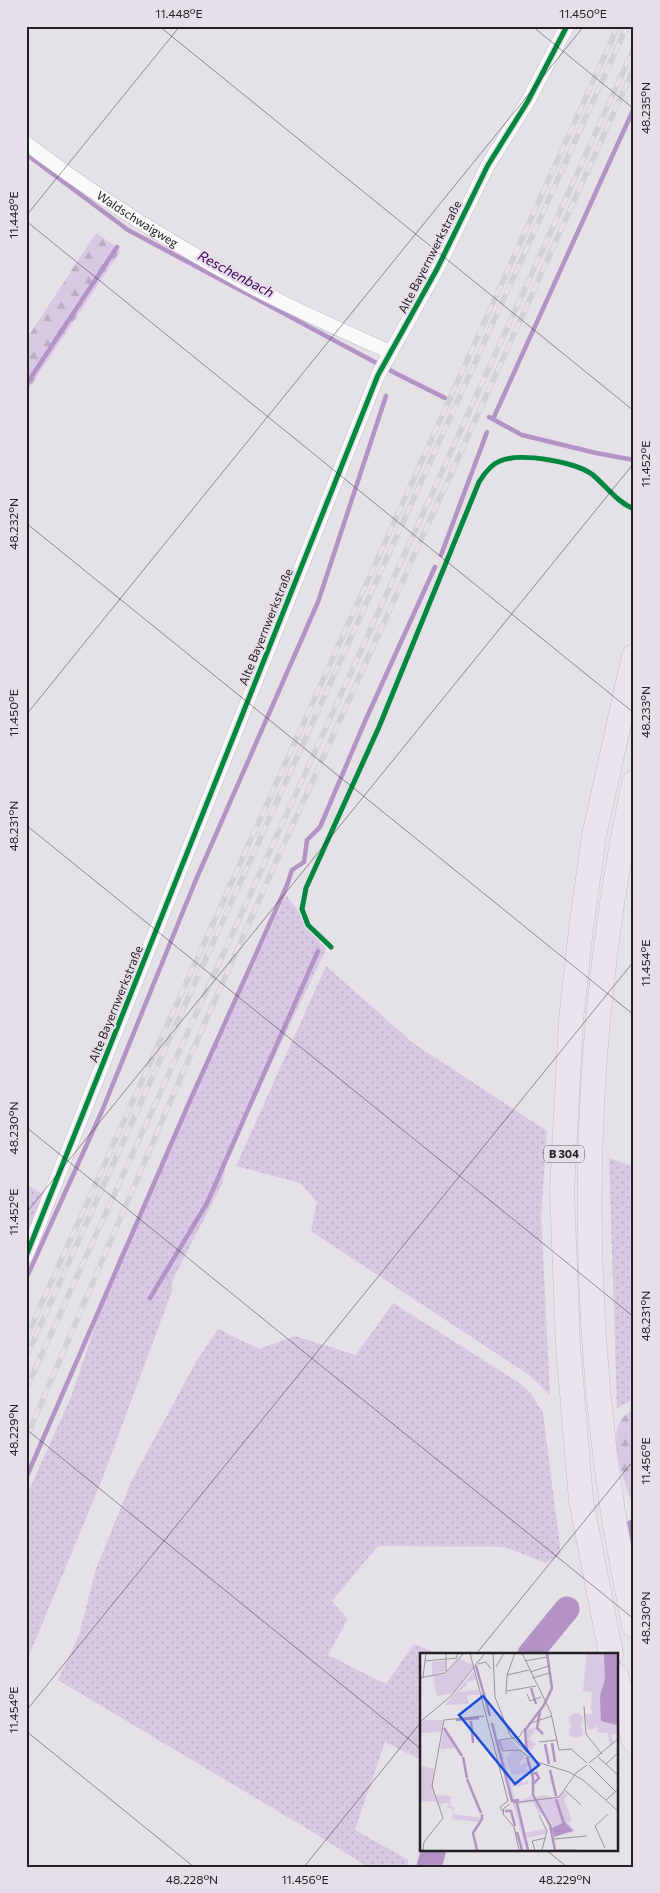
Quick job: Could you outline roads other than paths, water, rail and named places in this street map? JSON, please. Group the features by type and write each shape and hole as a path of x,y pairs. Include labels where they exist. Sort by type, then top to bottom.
{"highway":[{"name":"B 304","path":"612,1653 581,1500 568,1345 562,1192 571,1020 581,929 594,836 634,656"},
{"name":"B 304","path":"634,782 621,842 607,932 596,1040 590,1184 593,1301 598,1382 613,1512 634,1626"},
{"path":"618,1681 634,1740"}],"street":[{"name":"Alte Bayernwerkstraße","path":"26,1256 378,375 437,269 488,165 528,101 567,26"},
{"name":"Waldschwaigweg","path":"26,143 62,170 142,223 243,283 387,356"}],"waterway":[{"path":"493,419 634,108"},
{"name":"Reschenbach","path":"26,154 128,230 445,398"},
{"path":"26,385 117,247"},
{"path":"26,1279 102,1111 195,882 318,602 386,396"},
{"name":"Reschenbach","path":"489,417 522,435 634,460"},
{"path":"441,555 487,432"},
{"path":"26,1478 292,870 304,862 307,840 320,827 366,719 435,567"},
{"path":"150,1298 207,1203 318,951"},
{"path":"531,1653 567,1609"},
{"path":"429,1867 434,1850"}],"railway":[{"path":"26,1338 618,26"},
{"path":"26,1357 627,26"},
{"path":"26,1389 634,48"},
{"path":"26,1439 174,1093 275,864 634,68"}]}
